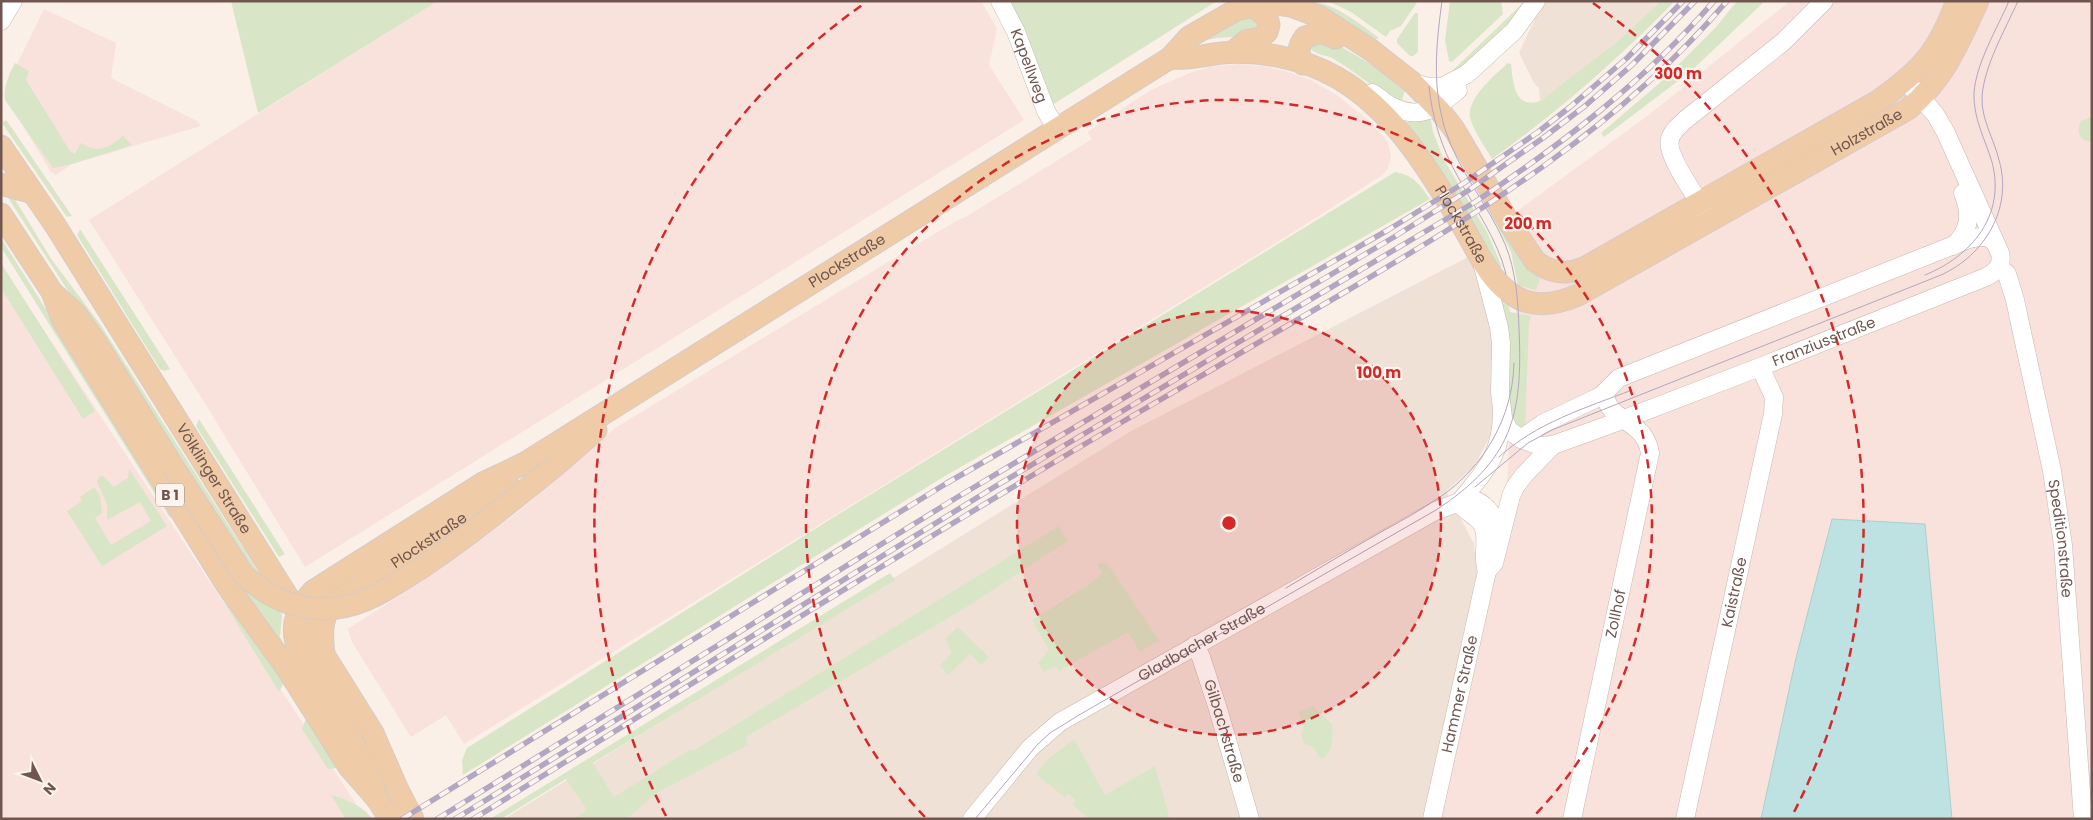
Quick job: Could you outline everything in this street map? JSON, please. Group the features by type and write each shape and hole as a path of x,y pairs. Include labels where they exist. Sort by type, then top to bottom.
{"main road":[{"name":"Holzstraße","path":"1481,258 1501,286 1518,298 1539,304 1556,303 1578,295 1906,81 1924,63 1937,46 1957,1"},
{"name":"Holzstraße","path":"1550,270 1563,272 1577,271 1705,211 1908,109 1921,98 1938,78 1954,53 1978,1"},
{"name":"Plockstraße","path":"313,591 482,483 525,463 1057,130 1170,58 1188,37 1236,10 1268,3 1291,6 1320,17 1388,62 1437,108 1454,129 1531,257 1541,266 1550,270"},
{"name":"Plockstraße","path":"1232,53 1246,41 1260,38 1267,32 1269,25 1267,16 1252,6"},
{"path":"1303,64 1299,50 1305,37 1322,32 1335,38 1347,34"},
{"name":"Plockstraße","path":"1170,58 1186,60 1213,54 1244,52 1279,57 1318,68 1352,87 1374,106 1411,145 1442,191 1481,258"},
{"name":"Völklinger Straße","path":"1,146 33,193 372,732 413,819"},
{"path":"1,184 33,193"},
{"name":"B 1","path":"2,217 52,292 62,321 226,584 286,668 349,767 377,799 390,819"},
{"path":"52,292 75,313 97,344 172,465 243,574 258,588 287,604 321,609 355,604 377,595 405,578 498,513 595,431 616,406"},
{"name":"Plockstraße","path":"324,656 322,637 327,612 336,600 461,519 525,463"},
{"path":"286,593 313,591"},
{"name":"B 1","path":"313,591 303,602 297,614 293,629 294,642 297,650 357,747 365,763 377,799"}],"street":[{"path":"1,22 13,1"},
{"name":"Kapellweg","path":"1000,1 1016,32 1046,111 1057,130"},
{"path":"1413,84 1442,87 1467,74 1514,31 1536,1"},
{"path":"1705,211 1673,157 1669,141 1671,135 1685,120 1782,42 1824,1"},
{"path":"1352,87 1375,94 1389,106 1406,111 1419,112 1437,108 1458,90 1465,82 1467,74"},
{"path":"1906,81 1945,131 2002,259 1999,267"},
{"path":"1454,129 1451,107 1458,90"},
{"path":"1947,249 1960,240 1968,224 1968,206 1962,191 1967,182"},
{"path":"1521,439 1542,424 1605,393 1619,378 1969,239 1984,236 1992,238 1996,244"},
{"name":"Plockstraße","path":"1481,258 1499,327 1502,414 1507,427 1521,439"},
{"name":"Franziusstraße","path":"1521,439 1535,445 1553,445 1760,367 1986,277 1999,267"},
{"name":"Speditionstraße","path":"1999,267 2007,274 2015,300 2052,471 2069,610 2083,819"},
{"name":"Kaistraße","path":"1685,819 1773,414 1774,397 1760,367"},
{"path":"1605,393 1608,407 1624,418"},
{"path":"1459,503 1492,460 1501,437 1502,414"},
{"name":"Zollhof","path":"1572,819 1650,453 1645,436 1624,418"},
{"name":"Franziusstraße","path":"1501,533 1515,487 1553,445"},
{"path":"1459,503 1468,499 1478,501 1493,516 1501,533"},
{"name":"Hammer Straße","path":"1459,503 1462,509 1478,519 1483,527 1486,540 1484,562 1487,571"},
{"name":"Gladbacher Straße","path":"972,819 1030,748 1060,722 1434,511 1459,503"},
{"name":"Hammer Straße","path":"1432,819 1487,571 1494,563 1501,533"},
{"name":"Gilbachstraße","path":"1195,646 1201,657 1218,709 1250,819"}],"shaded area":[{"path":"438,1 981,1 997,29 989,65 1024,120 305,567 89,220"},
{"path":"1543,1 1661,1 1594,62 1540,101 1539,88 1534,83 1519,53"},
{"path":"1790,1 2092,1 2092,819 1440,819 1505,526 1520,229 1513,214 1650,114"},
{"path":"44,9 116,43 111,78 197,121 201,126 72,164 56,175 51,172 7,100 5,89"},
{"path":"1239,64 1269,67 1288,72 1311,80 1337,95 1369,121 1388,142 1391,157 1387,170 1381,176 1292,233 464,744 446,715 411,737 352,642 348,629 401,595 518,512 615,428 1092,139 1087,132 1151,90 1192,72 1209,67"},
{"path":"1470,256 1496,327 1497,424 1473,468 1446,491 1474,544 1477,573 1426,819 504,819 1131,431"},
{"path":"1,265 366,819 1,819"}],"green space":[{"path":"231,1 438,1 258,113"},
{"path":"1011,1 1217,1 1049,107 1005,8"},
{"path":"1306,1 1316,2 1335,9 1379,38 1375,40 1346,20"},
{"path":"1328,1 1418,1 1401,26 1390,31 1386,37 1351,12"},
{"path":"1450,1 1501,1 1503,14 1452,62 1449,61 1445,40"},
{"path":"1525,1 1527,3 1490,42 1469,61 1449,74"},
{"path":"1661,1 1675,1 1632,44 1587,84 1492,159 1474,128 1470,117 1470,110 1483,87 1497,73 1508,63 1511,64 1514,86 1520,98 1531,103 1540,101 1616,43"},
{"path":"1737,1 1765,1 1690,72 1604,137 1601,133 1662,81 1716,27"},
{"path":"1415,13 1418,13 1418,52 1410,56 1397,43 1397,39"},
{"path":"1248,16 1257,20 1258,26 1247,36 1216,38 1203,41 1202,37"},
{"path":"1314,42 1333,42 1406,87 1401,104 1332,58 1313,51 1311,49"},
{"path":"15,63 29,71 26,80 70,151 75,154 81,143 93,148 103,148 113,144 123,136 132,145 53,168 5,100 6,86"},
{"path":"1430,116 1433,132 1444,160 1487,232 1502,267 1498,267 1405,125 1409,120"},
{"path":"2092,117 2092,141 2084,140 2079,132 2081,121"},
{"path":"6,120 72,216 67,217 2,123"},
{"path":"1395,172 1412,178 1420,185 1430,199 945,476 463,775 462,760 467,748 834,517"},
{"path":"1481,195 1526,265 1540,279 1536,290 1518,285 1511,252"},
{"path":"7,196 14,198 52,260 100,324 266,584 282,615 280,637 354,755 258,621 79,308"},
{"path":"80,229 170,369 164,371 160,369 77,235"},
{"path":"1,238 173,511 170,518 1,247"},
{"path":"1,263 95,411 83,419 1,288"},
{"path":"1502,302 1509,307 1510,312 1531,316 1529,322 1525,430 1522,433 1507,413"},
{"path":"199,419 285,554 279,557 196,426"},
{"path":"129,469 167,526 102,566 67,511 82,501 80,497 94,487 100,496 102,513 95,518 111,545 151,521 140,502 107,520 107,504 97,482 99,477 103,476 114,487 128,478"},
{"path":"1059,526 1068,541 965,608 746,737 748,745 658,792 627,819 574,819 587,810 566,779 501,819 490,819 890,573 895,580 593,763 614,797 691,749 693,751"},
{"path":"1097,564 1106,564 1112,570 1159,640 1140,652 1128,632 1059,671 1056,666 1044,672 1038,663 1049,650 1032,620 1091,583 1102,573"},
{"path":"209,578 215,580 285,681 279,692"},
{"path":"958,627 989,657 981,665 970,654 948,675 940,666 952,652 945,639"},
{"path":"1313,706 1332,724 1331,748 1322,759 1311,746 1304,744 1301,734 1304,728 1299,712"},
{"path":"307,716 338,768 328,769 302,729"},
{"path":"1074,739 1105,795 1155,766 1170,819 1089,819 1072,804 1076,800 1069,794 1064,797 1036,774 1048,759"},
{"path":"331,795 354,804 372,819 346,819"}],"water":[{"path":"1832,519 1925,524 1952,819 1761,819 1796,658"}],"tram line":[{"path":"975,819 1038,744 1050,733 1436,510 1482,473 1497,454 1508,433 1515,411 1518,387 1520,360 1516,286 1505,244 1457,159 1445,129 1438,97 1436,65 1442,1"},
{"path":"1925,275 1942,267 1971,245 1989,216 1994,199 1995,181 1992,162 1977,120 1974,93 1983,58 2009,1"},
{"path":"1475,487 1528,443 1552,430 1941,275 1971,255 1992,228 2002,195 1999,160 1986,121 1982,97 1991,61 2018,1"},
{"path":"1429,86 1435,121 1447,155 1497,248 1506,274"},
{"path":"1286,588 1426,506 1456,485 1482,456 1502,421 1512,383 1514,363"},
{"path":"1499,457 1513,445 1545,426 1579,410 1632,390"}],"railway":[{"path":"402,819 947,483 1388,230 1464,183 1538,132 1570,107 1627,58 1683,1"},
{"path":"437,819 956,498 1394,237 1469,190 1585,106 1632,65 1695,1"},
{"path":"455,819 996,486 1475,202 1571,134 1601,110 1660,58 1714,1"},
{"path":"473,819 955,522 1397,261 1499,197 1548,163 1642,88 1686,46 1727,1"}]}
